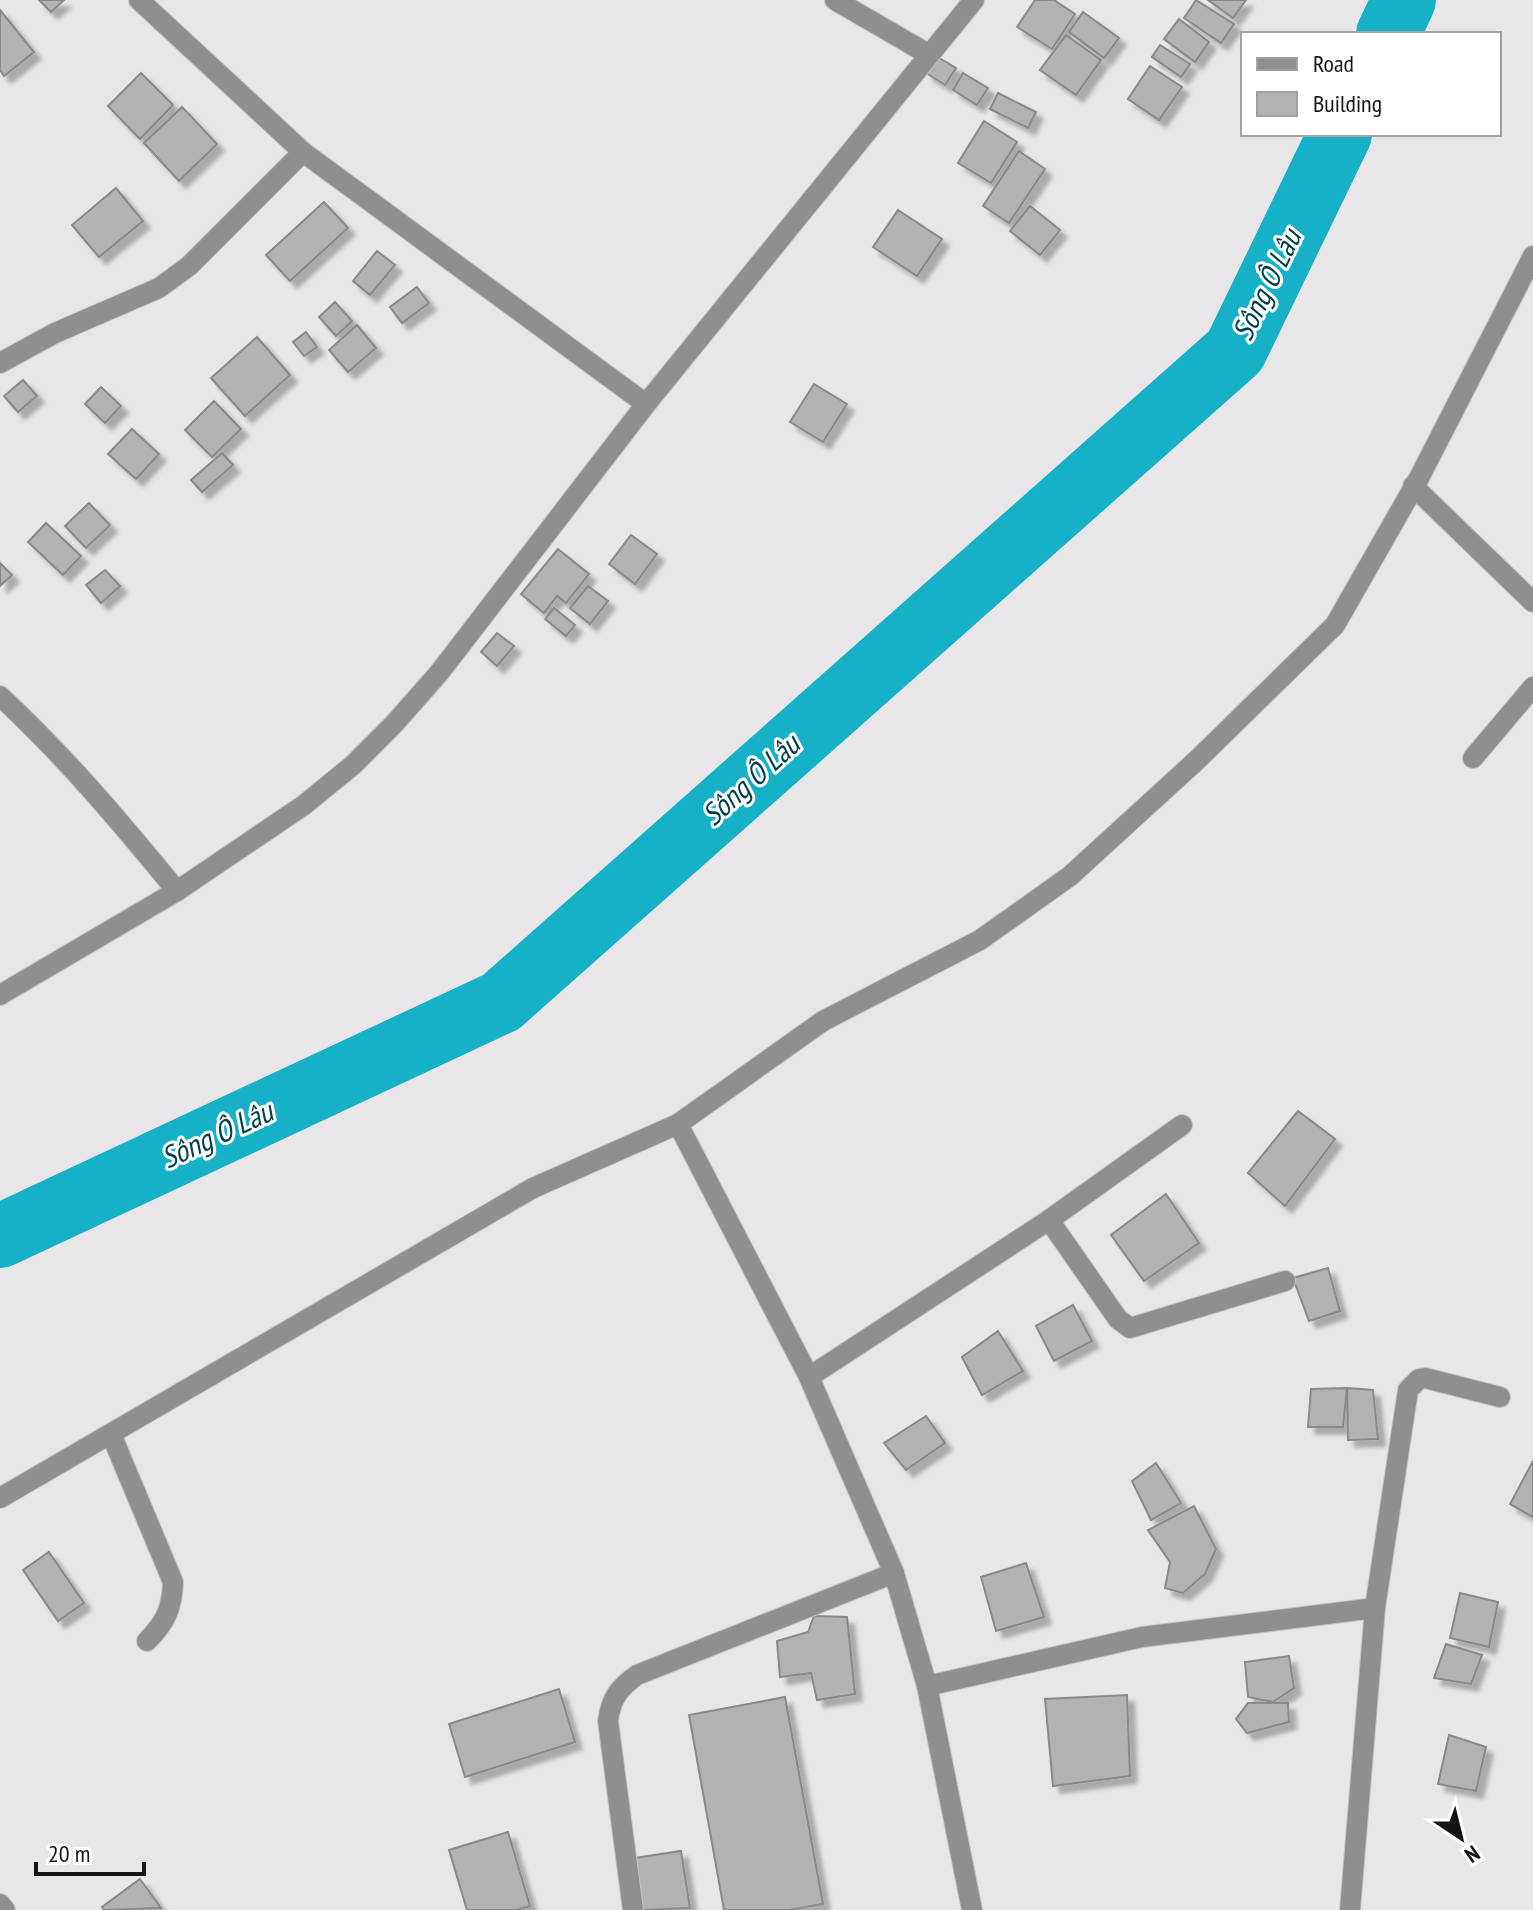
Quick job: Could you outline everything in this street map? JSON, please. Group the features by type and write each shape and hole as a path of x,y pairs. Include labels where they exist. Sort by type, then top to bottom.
{"street":[{"path":"139,0 303,152 646,404"},
{"path":"835,0 928,54"},
{"path":"0,995 177,891 304,805 353,765 394,724 439,673 646,404 974,0"},
{"path":"0,363 55,333 174,279 303,152"},
{"path":"0,1498 533,1188 678,1124 823,1021 980,940 1070,876 1197,760 1335,625 1419,478 1533,256"},
{"path":"1413,486 1533,602"},
{"path":"1473,758 1533,687"},
{"path":"0,696 97,793 177,891"},
{"path":"678,1124 809,1377 894,1573 927,1686 972,1910"},
{"path":"809,1377 1049,1220 1182,1125"},
{"path":"1049,1220 1118,1319 1130,1328 1285,1281"},
{"path":"1350,1910 1375,1608 1408,1390 1425,1378 1500,1397"},
{"path":"111,1434 173,1582 172,1605 164,1623 147,1641"},
{"path":"633,1910 608,1721 610,1704 620,1687 637,1675 894,1573"},
{"path":"927,1686 1142,1637 1375,1608"},
{"path":"0,1904 5,1910"}],"building":[{"path":"39,0 64,0 51,12"},
{"path":"1035,0 1054,0 1075,14 1052,49 1017,27"},
{"path":"1196,0 1234,24 1221,43 1184,18"},
{"path":"1208,0 1246,0 1233,18"},
{"path":"0,10 34,52 4,76 0,70"},
{"path":"1083,12 1119,38 1104,58 1069,32"},
{"path":"1179,19 1209,42 1195,62 1164,39"},
{"path":"1066,35 1101,60 1076,95 1040,70"},
{"path":"1160,45 1190,64 1181,77 1152,57"},
{"path":"936,56 956,68 945,85 926,73"},
{"path":"1150,66 1182,87 1159,120 1128,99"},
{"path":"141,73 173,105 140,139 108,106"},
{"path":"963,73 988,88 977,105 953,90"},
{"path":"998,93 1036,112 1028,128 990,109"},
{"path":"182,107 217,144 179,181 144,143"},
{"path":"984,121 1017,142 991,183 958,163"},
{"path":"1019,151 1045,169 1009,223 983,206"},
{"path":"116,188 143,221 99,257 72,225"},
{"path":"324,202 348,228 290,281 266,255"},
{"path":"1030,206 1060,230 1040,255 1010,231"},
{"path":"898,210 942,239 917,276 873,247"},
{"path":"377,251 395,265 370,295 353,281"},
{"path":"417,287 429,303 402,323 390,307"},
{"path":"335,302 352,321 336,336 319,317"},
{"path":"357,325 376,348 348,372 329,350"},
{"path":"306,332 317,347 304,356 293,342"},
{"path":"257,337 290,375 245,416 211,378"},
{"path":"23,380 37,396 18,412 4,396"},
{"path":"814,384 847,404 823,442 790,422"},
{"path":"101,387 121,406 105,423 85,404"},
{"path":"214,401 241,429 212,457 185,430"},
{"path":"132,429 159,454 136,479 108,454"},
{"path":"222,453 233,465 202,492 191,480"},
{"path":"89,503 110,525 86,548 65,526"},
{"path":"46,523 81,556 63,575 28,542"},
{"path":"631,535 657,554 635,584 609,564"},
{"path":"558,549 589,574 566,603 557,596 544,613 521,594"},
{"path":"0,563 12,575 0,586"},
{"path":"105,570 120,586 101,603 86,585"},
{"path":"588,586 608,601 590,624 570,608"},
{"path":"554,608 575,625 566,636 545,619"},
{"path":"497,633 514,646 497,666 481,652"},
{"path":"1298,1111 1335,1139 1285,1206 1248,1173"},
{"path":"1166,1194 1199,1243 1144,1281 1111,1235"},
{"path":"1328,1268 1340,1311 1309,1321 1293,1278"},
{"path":"1073,1305 1092,1341 1054,1361 1036,1326"},
{"path":"998,1331 1023,1371 982,1395 962,1357"},
{"path":"1347,1388 1373,1390 1378,1439 1348,1440"},
{"path":"1347,1388 1343,1427 1308,1427 1311,1389"},
{"path":"926,1416 945,1443 906,1470 884,1443"},
{"path":"1533,1461 1533,1517 1510,1504"},
{"path":"1156,1463 1181,1503 1151,1520 1132,1481"},
{"path":"1194,1506 1216,1549 1205,1574 1183,1593 1165,1588 1170,1562 1148,1530"},
{"path":"49,1552 84,1603 58,1621 23,1570"},
{"path":"1026,1563 1044,1617 996,1631 981,1577"},
{"path":"1460,1593 1498,1602 1489,1647 1450,1638"},
{"path":"814,1616 847,1617 855,1694 817,1700 811,1673 780,1677 777,1641 808,1632"},
{"path":"1446,1644 1482,1655 1471,1684 1434,1678"},
{"path":"1289,1656 1294,1688 1273,1702 1248,1697 1245,1662"},
{"path":"559,1689 575,1742 465,1777 449,1724"},
{"path":"1127,1695 1130,1776 1053,1786 1045,1699"},
{"path":"785,1697 823,1904 789,1910 724,1910 689,1715"},
{"path":"1248,1703 1288,1703 1289,1722 1247,1733 1236,1719"},
{"path":"1449,1735 1486,1747 1476,1791 1438,1784"},
{"path":"508,1832 530,1906 516,1910 467,1910 449,1850"},
{"path":"681,1851 690,1908 643,1910 634,1858"},
{"path":"140,1879 161,1908 104,1910 102,1907"}],"waterway":[{"name":"Sông Ô Lâu","path":"1389,32 1404,0"},
{"name":"Sông Ô Lâu","path":"0,1236 501,1002 1235,351 1339,136"}]}
